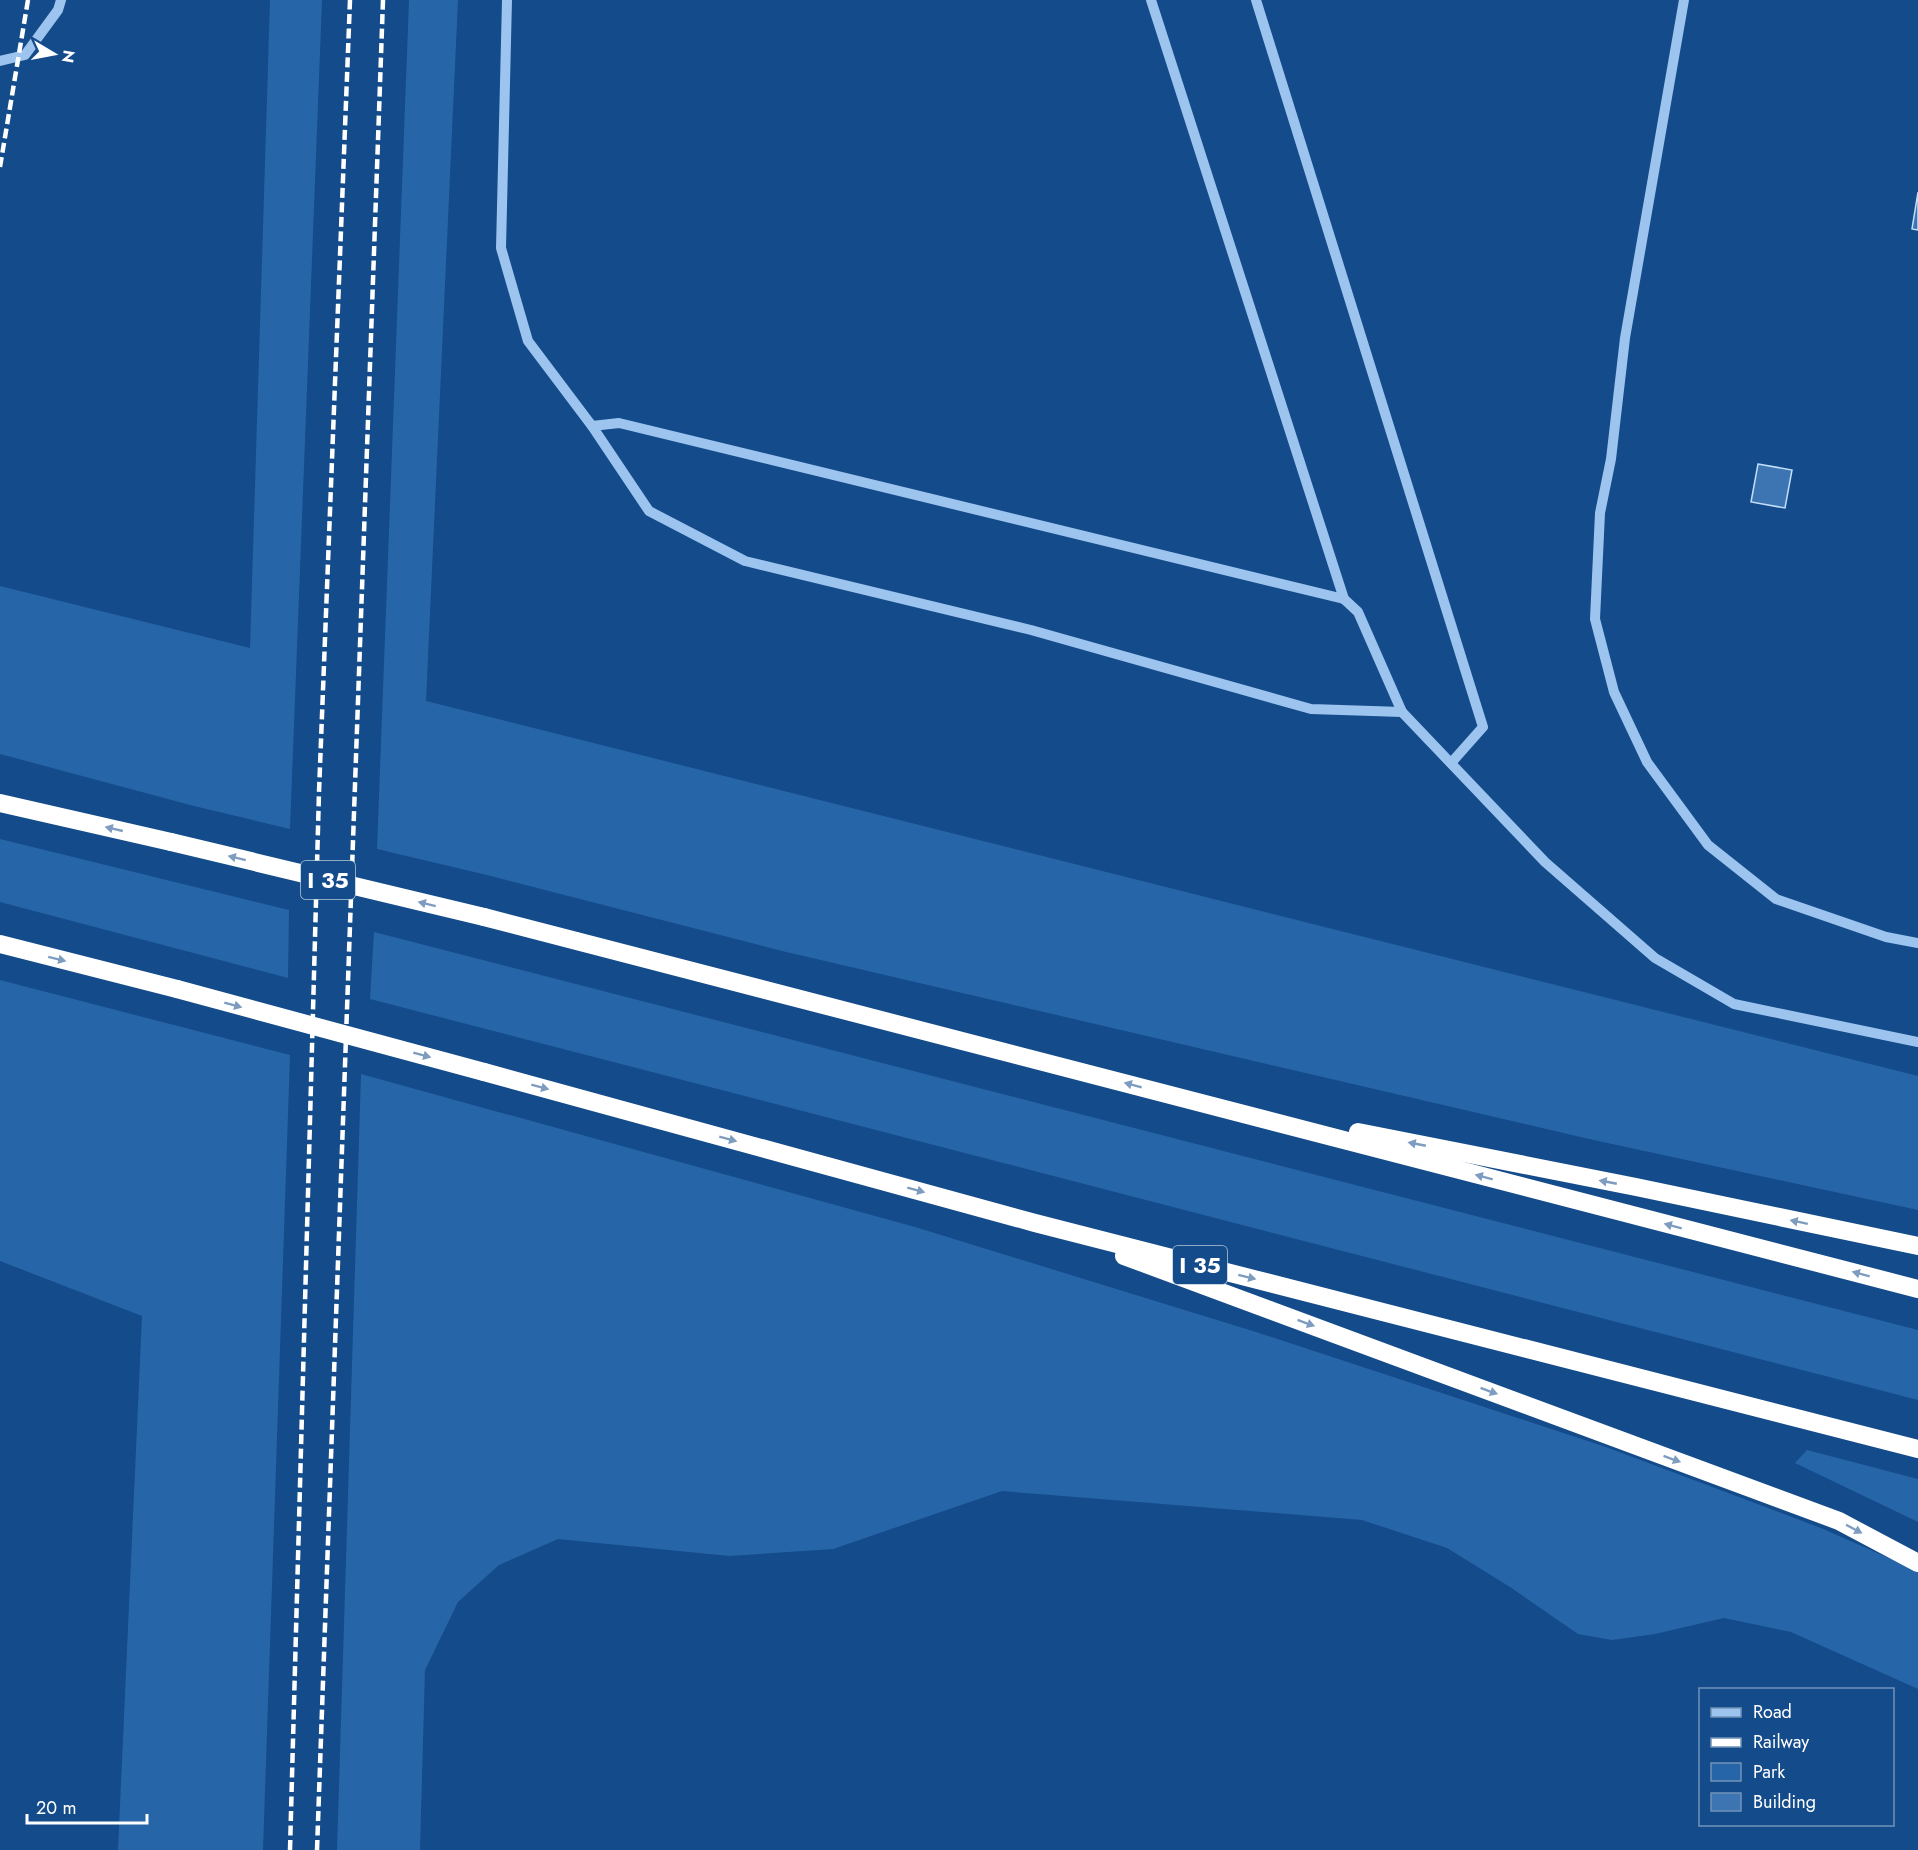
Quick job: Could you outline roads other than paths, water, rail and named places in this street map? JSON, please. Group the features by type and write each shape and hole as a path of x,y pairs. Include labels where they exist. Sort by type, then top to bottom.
{"highway":[{"name":"I 35","path":"0,803 484,917 1918,1289"},
{"name":"I 35","path":"0,944 484,1072 1035,1223 1918,1449"},
{"path":"1171,1095 1636,1187 1918,1246"},
{"path":"1035,1223 1839,1521 1918,1563"}],"lane":[{"path":"0,61 25,55 58,10 61,0"},
{"path":"507,0 501,248 528,341 592,426 649,511 745,561 1031,630 1311,709 1402,712"},
{"path":"1151,0 1344,599"},
{"path":"1256,0 1483,727 1451,763"},
{"path":"1684,0 1625,338 1611,459 1600,513 1595,619 1614,692 1647,762 1708,845 1776,899 1886,937 1918,943"},
{"path":"592,426 619,423 1344,599 1358,612 1402,712 1545,862 1655,958 1734,1004 1918,1042"}],"railway":[{"path":"0,167 28,0"},
{"path":"290,1850 319,792 350,0"},
{"path":"317,1850 383,0"}]}
